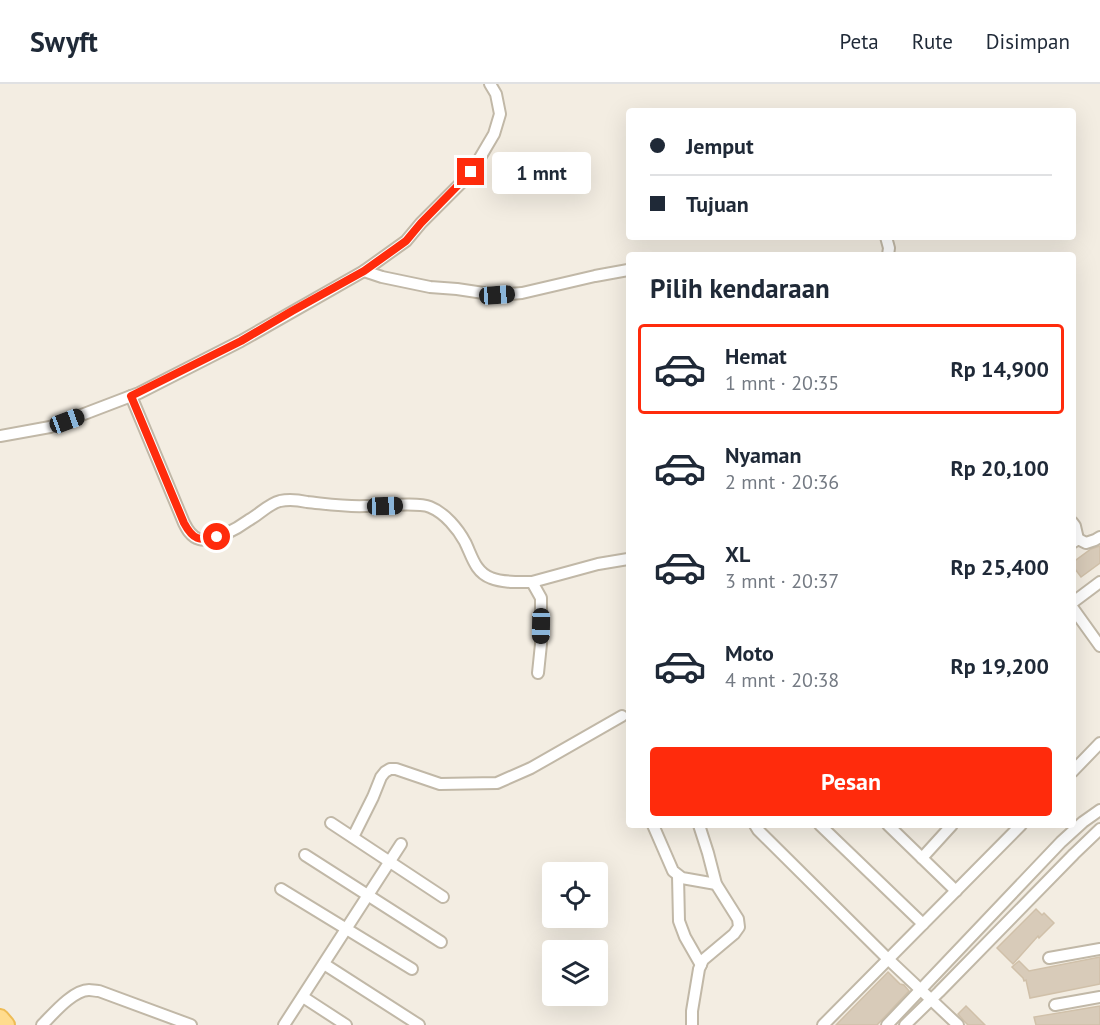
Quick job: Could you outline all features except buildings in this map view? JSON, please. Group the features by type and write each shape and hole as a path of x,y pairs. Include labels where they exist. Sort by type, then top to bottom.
{"main road":[{"path":"0,1018 6,1025"}],"street":[{"path":"0,436 50,427 131,396 241,341 364,271 406,241 471,172 494,134 500,114 496,94 490,84"},
{"path":"364,271 430,287 497,295 522,293 626,270"},
{"path":"131,396 184,523 197,539 217,537 230,531 279,501 291,500 345,506 429,506 440,513 459,532 480,572 492,579 532,582 598,564 626,559"},
{"path":"1076,541 1086,543 1100,537"},
{"path":"532,582 541,598 541,644 538,673"},
{"path":"1076,602 1100,582"},
{"path":"1076,611 1100,646"},
{"path":"353,837 381,777 390,769 440,784 497,783 531,768 622,716"},
{"path":"1076,768 1100,743"},
{"path":"887,1025 1061,842 1100,810"},
{"path":"331,823 443,897"},
{"path":"654,828 673,871 678,876 716,884"},
{"path":"692,1025 692,1011 703,960 739,927 738,919 716,884 700,828"},
{"path":"757,828 888,959 958,1025"},
{"path":"823,828 923,924"},
{"path":"891,828 956,891"},
{"path":"922,858 949,828"},
{"path":"823,1025 1018,828"},
{"path":"905,1025 1100,829"},
{"path":"284,1025 401,844"},
{"path":"305,855 441,942"},
{"path":"678,876 678,921 684,938 701,965"},
{"path":"282,889 412,969"},
{"path":"1049,958 1100,949"},
{"path":"324,964 419,1025"},
{"path":"42,1025 73,996 89,990 105,993 191,1025"},
{"path":"303,997 346,1025"},
{"path":"1055,1005 1100,997"}],"route":[{"path":"217,537 197,539 189,532 131,396 241,341 364,271 406,241 471,172"}]}
